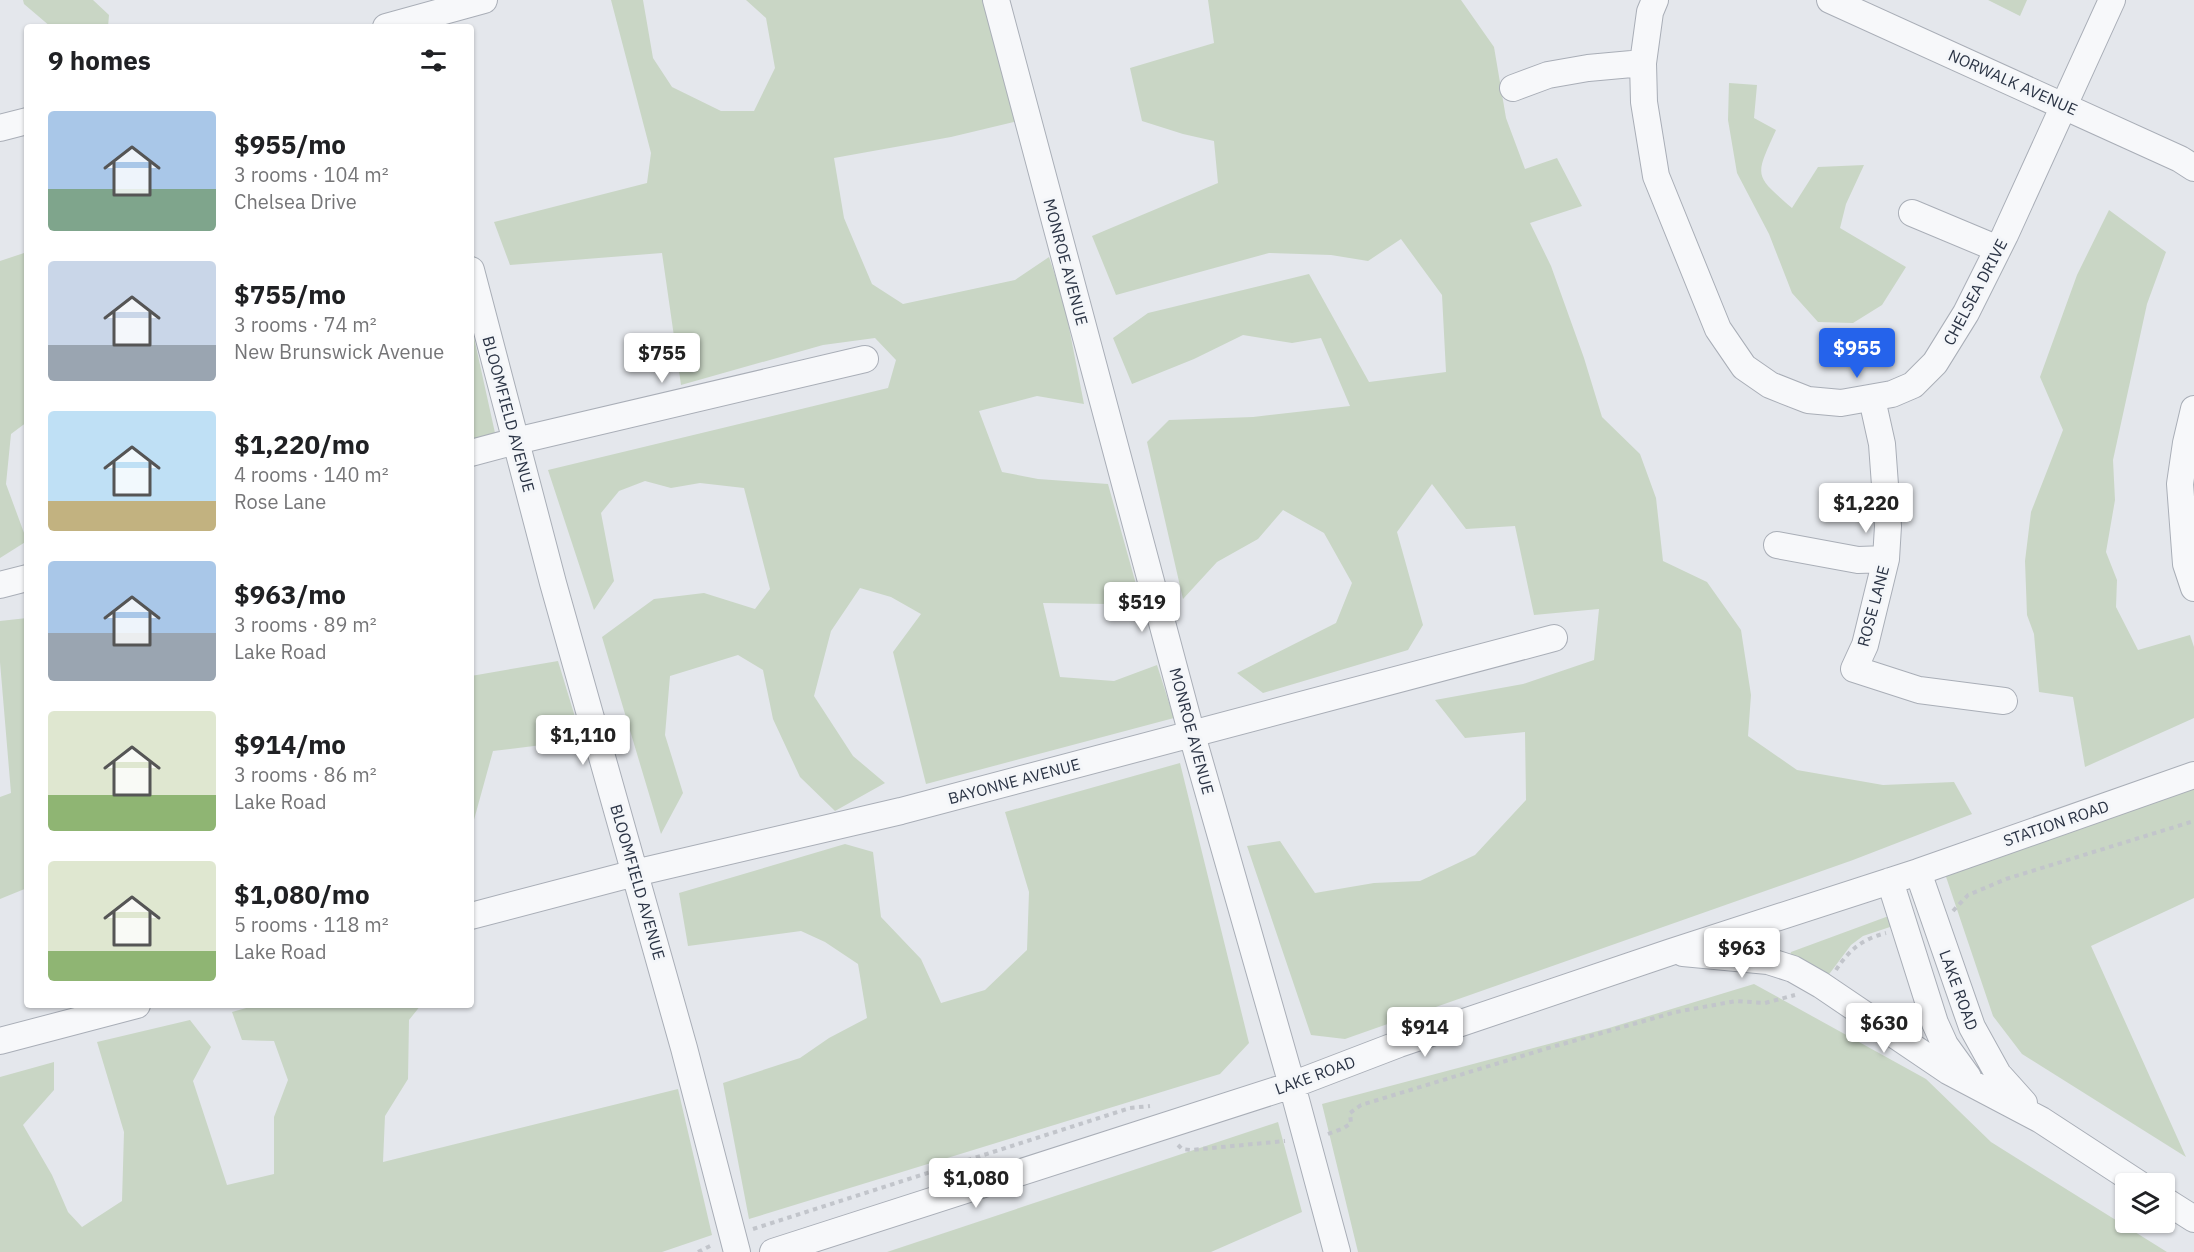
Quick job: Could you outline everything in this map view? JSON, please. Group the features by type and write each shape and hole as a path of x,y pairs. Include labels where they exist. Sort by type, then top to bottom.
{"street":[{"path":"400,19 484,0"},
{"name":"MONROE AVENUE","path":"996,0 1192,735 1337,1252"},
{"name":"CHELSEA DRIVE","path":"1655,0 1650,12 1644,63 1644,102 1656,176 1718,329 1744,367 1770,385 1808,400 1841,403 1892,394 1913,385 1935,363 1966,313 1998,249 2112,0"},
{"name":"NORWALK AVENUE","path":"1830,0 2180,159 2194,168"},
{"path":"1513,88 1548,75 1588,68 1644,63"},
{"path":"0,128 24,122"},
{"path":"1912,213 1998,249"},
{"name":"BLOOMFIELD AVENUE","path":"474,281 553,583 742,1242"},
{"path":"474,452 864,359"},
{"name":"ROSE LANE","path":"1872,399 1882,444 1888,526 1886,559 1865,645 1854,669 1919,690 2004,701"},
{"path":"2194,409 2190,444 2180,484 2186,564 2194,588"},
{"path":"1777,545 1858,560 1886,559"},
{"path":"0,585 24,579"},
{"name":"BAYONNE AVENUE","path":"474,915 636,873 901,811 1554,638"},
{"name":"STATION ROAD","path":"1918,872 2194,775"},
{"name":"LAKE ROAD","path":"773,1252 1292,1085 1399,1044 1918,872 1957,989 1982,1048 1998,1074 2041,1120"},
{"name":"LAKE ROAD","path":"1890,881 1935,1023 1945,1045 1971,1082 2041,1120 2122,1173"},
{"path":"1671,952 1768,961 1792,969 1821,985 1948,1071 1971,1082"},
{"path":"0,1041 126,1008"},
{"path":"2175,1207 2194,1219"}],"path":[{"path":"1949,915 1968,895 2006,879 2194,821"},
{"path":"1835,972 1849,951 1857,944 1872,936 1895,933"},
{"path":"1321,1136 1344,1128 1351,1123 1350,1113 1361,1105 1545,1049 1676,1012 1736,1001 1766,1003 1799,993"},
{"path":"742,1242 1130,1108 1149,1106 1156,1109"},
{"path":"1172,1137 1182,1149 1191,1150 1292,1141"}],"green space":[{"path":"23,0 93,0 109,15 108,24 47,24 24,4"},
{"path":"611,0 643,0 653,58 672,87 721,111 754,111 775,68 766,18 746,0 986,0 1018,121 951,137 834,158 844,218 872,284 903,304 1015,280 1049,257 1064,302 1084,404 1037,396 979,411 1002,472 1038,479 1108,484 1139,595 1107,604 1043,603 1060,677 1114,681 1157,665 1174,718 926,784 893,652 921,614 891,597 860,588 831,631 814,696 853,756 885,783 835,811 800,777 773,719 763,670 738,655 670,676 665,735 683,793 661,834 602,637 654,599 704,593 755,609 770,589 744,488 700,483 671,488 645,481 619,491 601,513 614,581 594,610 548,470 888,388 896,360 875,338 823,345 681,385 662,253 510,265 494,222 647,183 651,153"},
{"path":"1208,0 1461,0 1494,47 1506,118 1525,169 1557,158 1582,206 1530,223 1551,266 1584,358 1602,417 1640,454 1656,498 1663,561 1707,582 1741,630 1751,695 1748,736 1797,770 1883,785 1954,782 1972,814 1853,860 1345,1039 1311,1035 1247,846 1280,841 1315,893 1374,883 1420,881 1475,855 1526,800 1525,732 1465,738 1435,700 1523,684 1594,660 1599,609 1534,615 1515,526 1466,529 1432,484 1397,532 1423,625 1408,650 1263,693 1237,673 1336,623 1352,583 1324,533 1283,510 1258,539 1217,562 1183,599 1147,442 1169,420 1253,417 1350,406 1321,338 1292,343 1243,335 1194,359 1132,384 1113,338 1148,313 1309,274 1369,382 1446,372 1442,295 1401,239 1368,261 1331,255 1269,253 1116,295 1092,236 1218,183 1214,141 1142,121 1130,68 1214,43"},
{"path":"1988,0 2027,0 2020,16"},
{"path":"1729,83 1757,85 1754,118 1776,130 1764,157 1762,174 1770,188 1792,208 1818,167 1864,165 1846,204 1840,228 1906,267 1882,305 1853,323 1818,322 1792,293 1769,234 1737,173 1728,120"},
{"path":"2109,210 2166,252 2147,304 2113,460 2115,500 2106,552 2117,580 2116,607 2138,650 2190,635 2194,647 2194,718 2085,767 2073,697 2039,692 2034,634 2027,615 2025,561 2031,512 2063,430 2040,377 2077,275"},
{"path":"24,253 24,424 11,434 6,484 24,533 24,543 0,558 0,261"},
{"path":"474,338 497,442 474,448"},
{"path":"24,618 24,889 0,899 0,797 11,793 0,662 0,621"},
{"path":"558,661 582,740 493,751 474,820 474,675"},
{"path":"1180,763 1249,1043 1220,1074 749,1219 723,1083 800,1058 829,1038 867,1018 858,964 825,942 801,931 688,946 679,893 845,844 873,852 881,917 921,959 941,1003 985,990 1027,950 1029,892 1005,812"},
{"path":"2194,774 2194,898 2091,946 2186,1157 2022,1054 1993,1016 1941,862"},
{"path":"1889,917 1893,926 1863,936 1851,945 1827,977 1790,956 1791,952"},
{"path":"1754,984 1926,1079 1991,1142 2115,1220 2115,1233 2137,1233 2167,1252 1358,1252 1322,1104 1609,1028"},
{"path":"246,1008 419,1008 409,1020 408,1079 385,1116 383,1162 678,1089 712,1235 662,1252 0,1252 0,1077 54,1062 54,1090 23,1125 52,1175 68,1212 82,1227 122,1201 124,1132 97,1042 190,1020 211,1047 193,1081 227,1185 274,1174 274,1117 288,1080 274,1041 242,1040 232,1012"},
{"path":"1278,1122 1302,1212 1211,1252 887,1252"}]}
